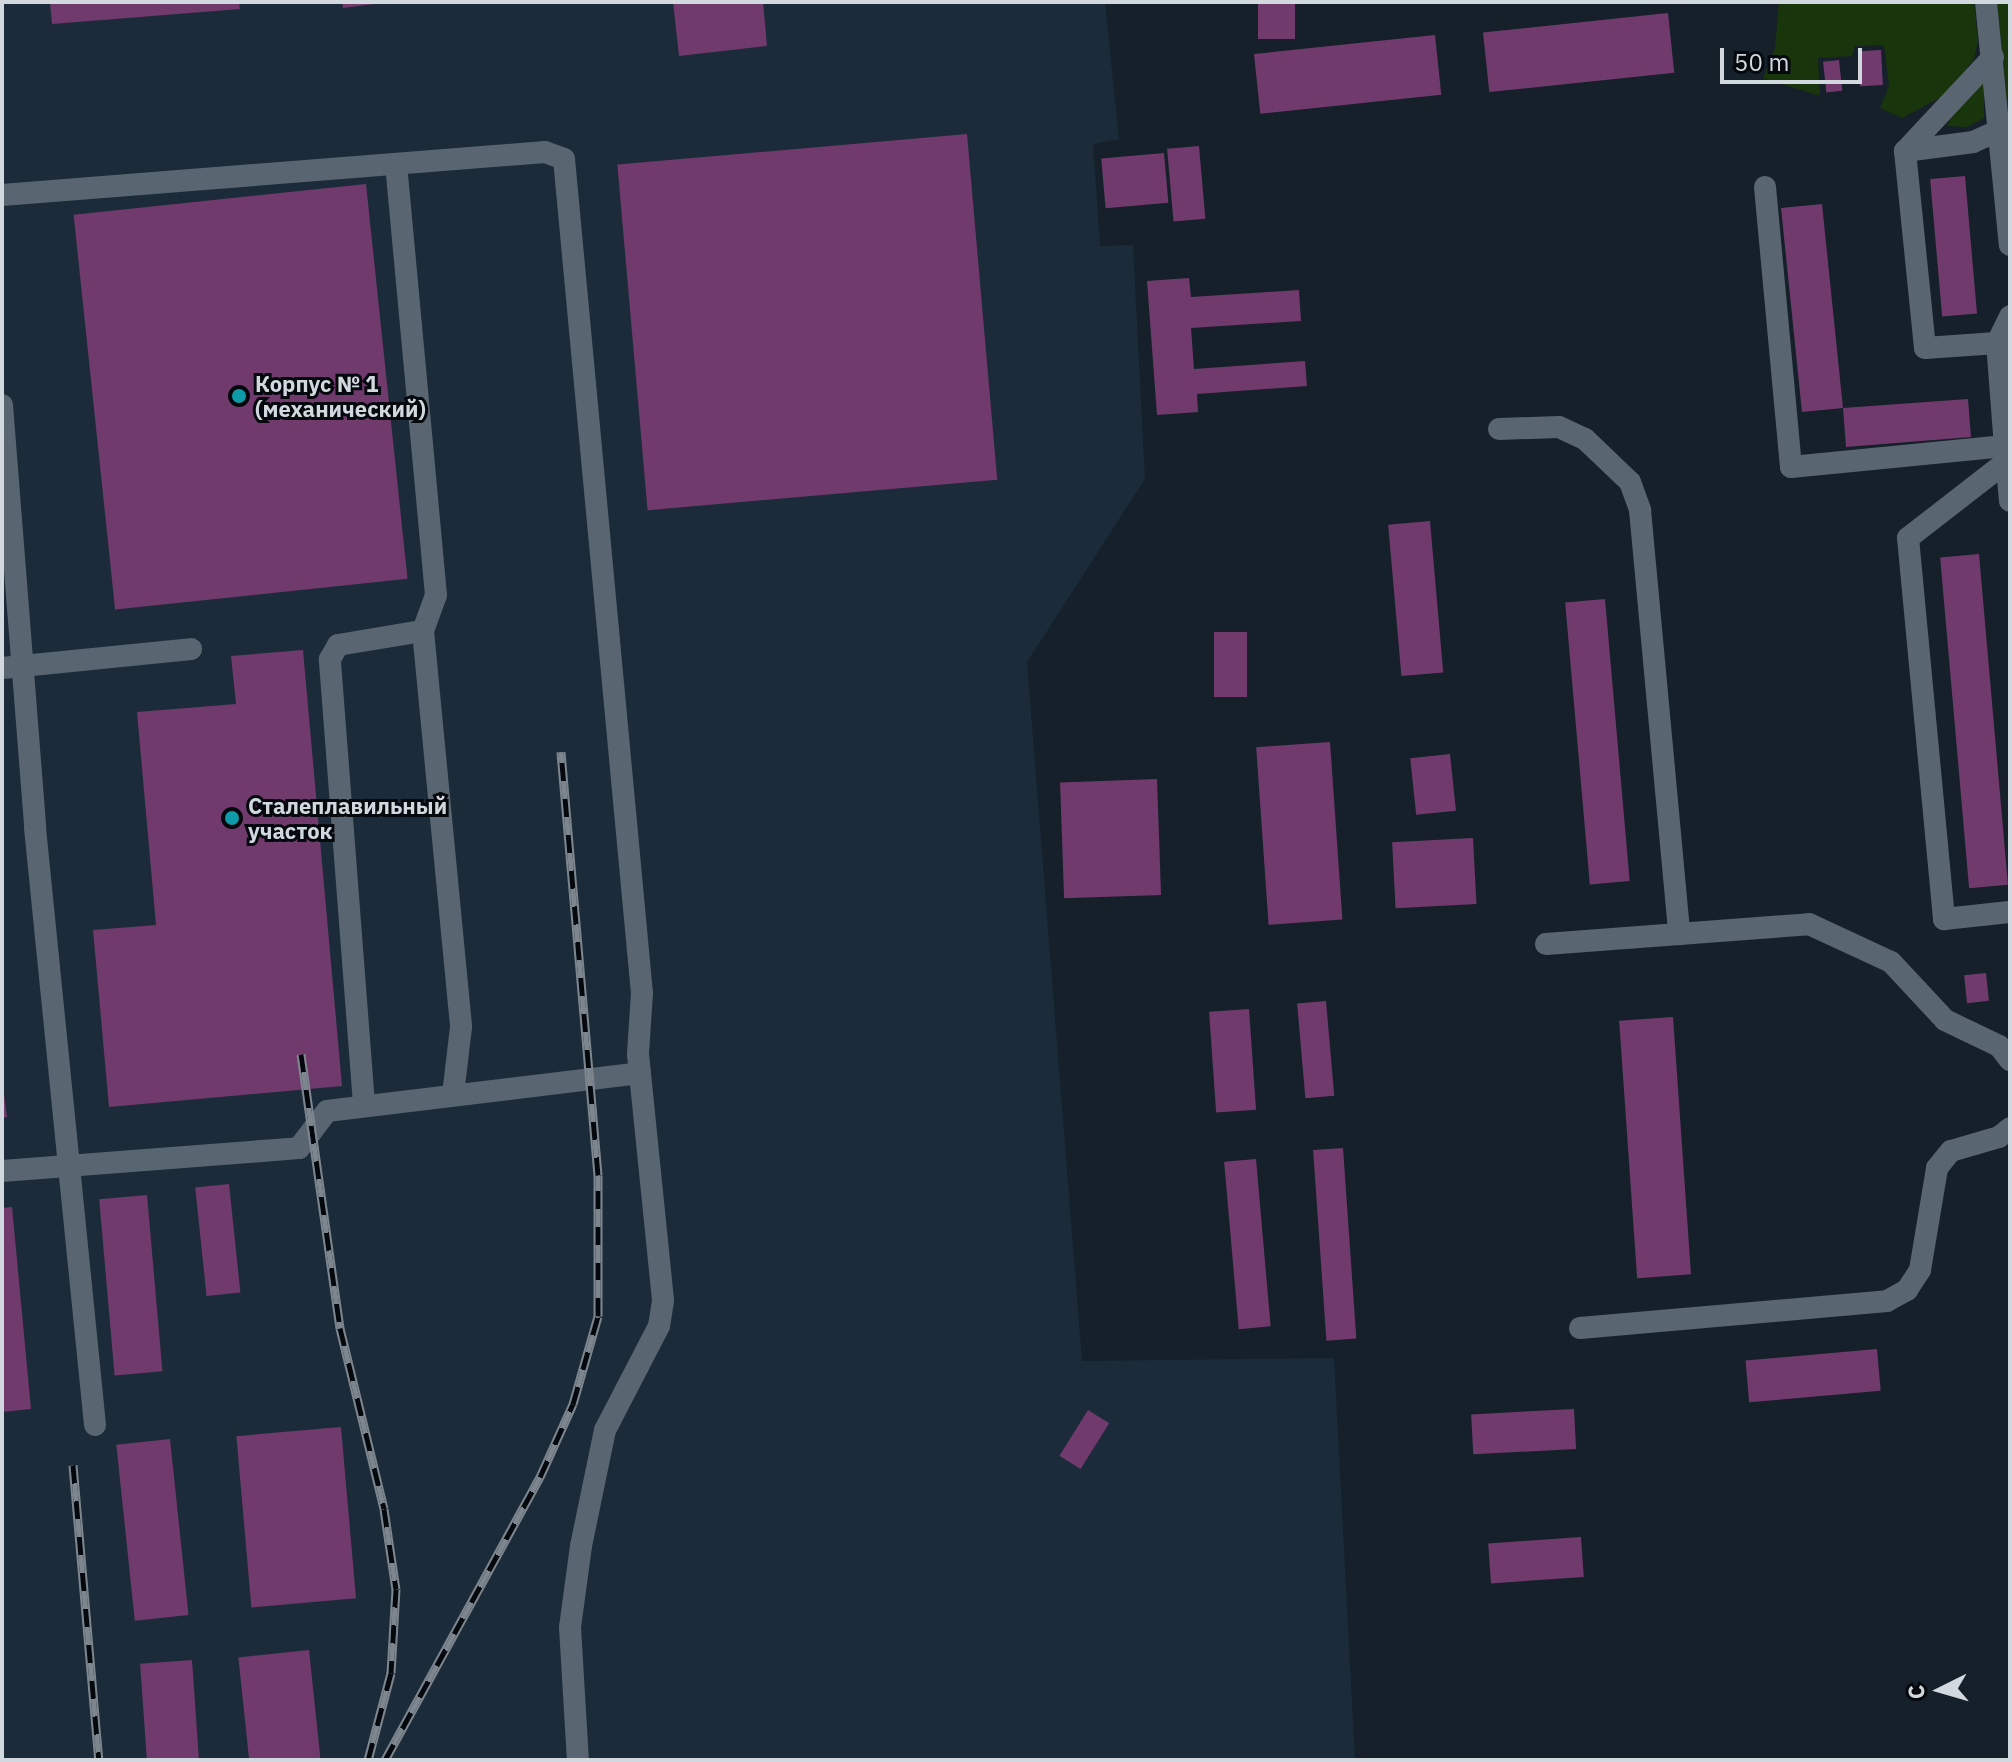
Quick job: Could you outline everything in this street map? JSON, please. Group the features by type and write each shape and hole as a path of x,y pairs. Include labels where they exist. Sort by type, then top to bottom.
{"lane":[{"path":"1986,2 2010,245"},
{"path":"1993,57 1905,151 1925,348 1997,343"},
{"path":"1905,151 1973,142 2000,130"},
{"path":"2,195 545,152 564,159 642,993 640,1073 663,1301 659,1326 605,1430 581,1546 570,1627 578,1760"},
{"path":"396,164 436,595 423,631 461,1027 453,1095"},
{"path":"1765,187 1791,467 2005,454"},
{"path":"2010,316 1997,343 2010,501"},
{"path":"2,405 13,666 95,1425"},
{"path":"1499,429 1559,427 1585,439 1630,482 1640,510 1679,934"},
{"path":"2005,454 1908,538 1944,919 2010,912"},
{"path":"364,1104 330,659 338,645 423,631"},
{"path":"13,666 191,649"},
{"path":"1546,944 1809,924 1891,962 1945,1020 1999,1046 2010,1060"},
{"path":"2,1171 299,1148 327,1111 364,1104 640,1073"},
{"path":"1580,1328 1887,1301 1907,1290 1920,1270 1937,1168 1951,1151 1999,1137 2010,1128"}],"shaded area":[{"path":"2,2 1105,2 1119,139 1093,144 1100,246 1133,245 1145,479 1027,662 1082,1361 1334,1358 1355,1760 2,1760"}],"green space":[{"path":"1779,2 1974,2 1978,41 1974,59 1945,95 1902,118 1880,108 1889,86 1884,45 1855,46 1852,56 1818,58 1820,96 1763,78 1775,48"},
{"path":"1997,2 2010,2 2010,111 2007,108"},
{"path":"1984,83 1984,118 1967,127 1946,126 1972,86"}],"building":[{"path":"50,2 239,2 240,9 52,24"},
{"path":"342,2 374,2 374,4 343,8"},
{"path":"673,2 763,2 767,46 679,56"},
{"path":"1258,2 1295,2 1295,39 1258,39"},
{"path":"1668,13 1674,73 1489,92 1483,32"},
{"path":"1435,35 1441,95 1260,114 1254,54"},
{"path":"1881,50 1883,85 1860,86 1858,51"},
{"path":"1839,60 1842,91 1826,93 1823,62"},
{"path":"967,134 997,480 648,510 617,165"},
{"path":"1199,146 1205,219 1173,222 1167,149"},
{"path":"1164,153 1168,203 1106,208 1101,158"},
{"path":"1965,176 1977,313 1942,317 1930,179"},
{"name":"Корпус № 1 (механический)","path":"366,184 407,579 115,610 74,215"},
{"path":"1822,204 1843,408 1802,412 1781,208"},
{"path":"1189,278 1191,297 1299,290 1301,321 1191,328 1194,369 1305,361 1307,386 1197,394 1198,412 1157,415 1147,281"},
{"path":"1968,399 1971,437 1846,447 1843,408"},
{"path":"1430,521 1443,672 1401,676 1388,525"},
{"path":"1979,554 2008,885 1969,888 1940,557"},
{"path":"1605,599 1630,881 1590,884 1565,602"},
{"path":"1214,632 1247,632 1247,697 1214,697"},
{"name":"Сталеплавильный участок","path":"303,650 342,1086 109,1107 93,930 156,925 137,712 236,704 231,656"},
{"path":"1330,742 1342,920 1269,925 1256,747"},
{"path":"1450,754 1456,811 1416,815 1410,758"},
{"path":"1157,779 1161,895 1064,898 1060,782"},
{"path":"1473,838 1476,904 1396,908 1392,842"},
{"path":"1986,973 1989,1001 1967,1003 1964,975"},
{"path":"1326,1001 1334,1096 1305,1098 1297,1004"},
{"path":"1249,1009 1256,1110 1216,1113 1209,1012"},
{"path":"1673,1017 1691,1274 1637,1278 1619,1021"},
{"path":"2,1079 7,1117 2,1118"},
{"path":"1343,1148 1356,1339 1326,1341 1313,1150"},
{"path":"1256,1159 1271,1326 1239,1329 1224,1162"},
{"path":"229,1184 240,1292 207,1296 195,1188"},
{"path":"147,1195 162,1371 115,1376 99,1199"},
{"path":"12,1207 31,1409 2,1412 2,1208"},
{"path":"1877,1349 1881,1391 1749,1402 1746,1361"},
{"path":"1574,1409 1576,1449 1473,1454 1471,1414"},
{"path":"1088,1410 1109,1423 1081,1469 1059,1456"},
{"path":"341,1427 356,1598 251,1607 236,1436"},
{"path":"170,1439 189,1615 135,1621 116,1445"},
{"path":"1581,1537 1584,1577 1491,1583 1488,1543"},
{"path":"309,1650 321,1760 249,1760 238,1657"},
{"path":"192,1660 199,1760 147,1760 140,1664"}],"railway":[{"path":"385,1760 540,1477 573,1404 598,1316 598,1175 561,752"},
{"path":"301,1054 340,1328 384,1509 396,1589 391,1673 368,1760"},
{"path":"73,1465 99,1760"}],"place":[{"name":"Корпус № 1 (механический)","path":"239,396"},
{"name":"Сталеплавильный участок","path":"232,818"}]}
